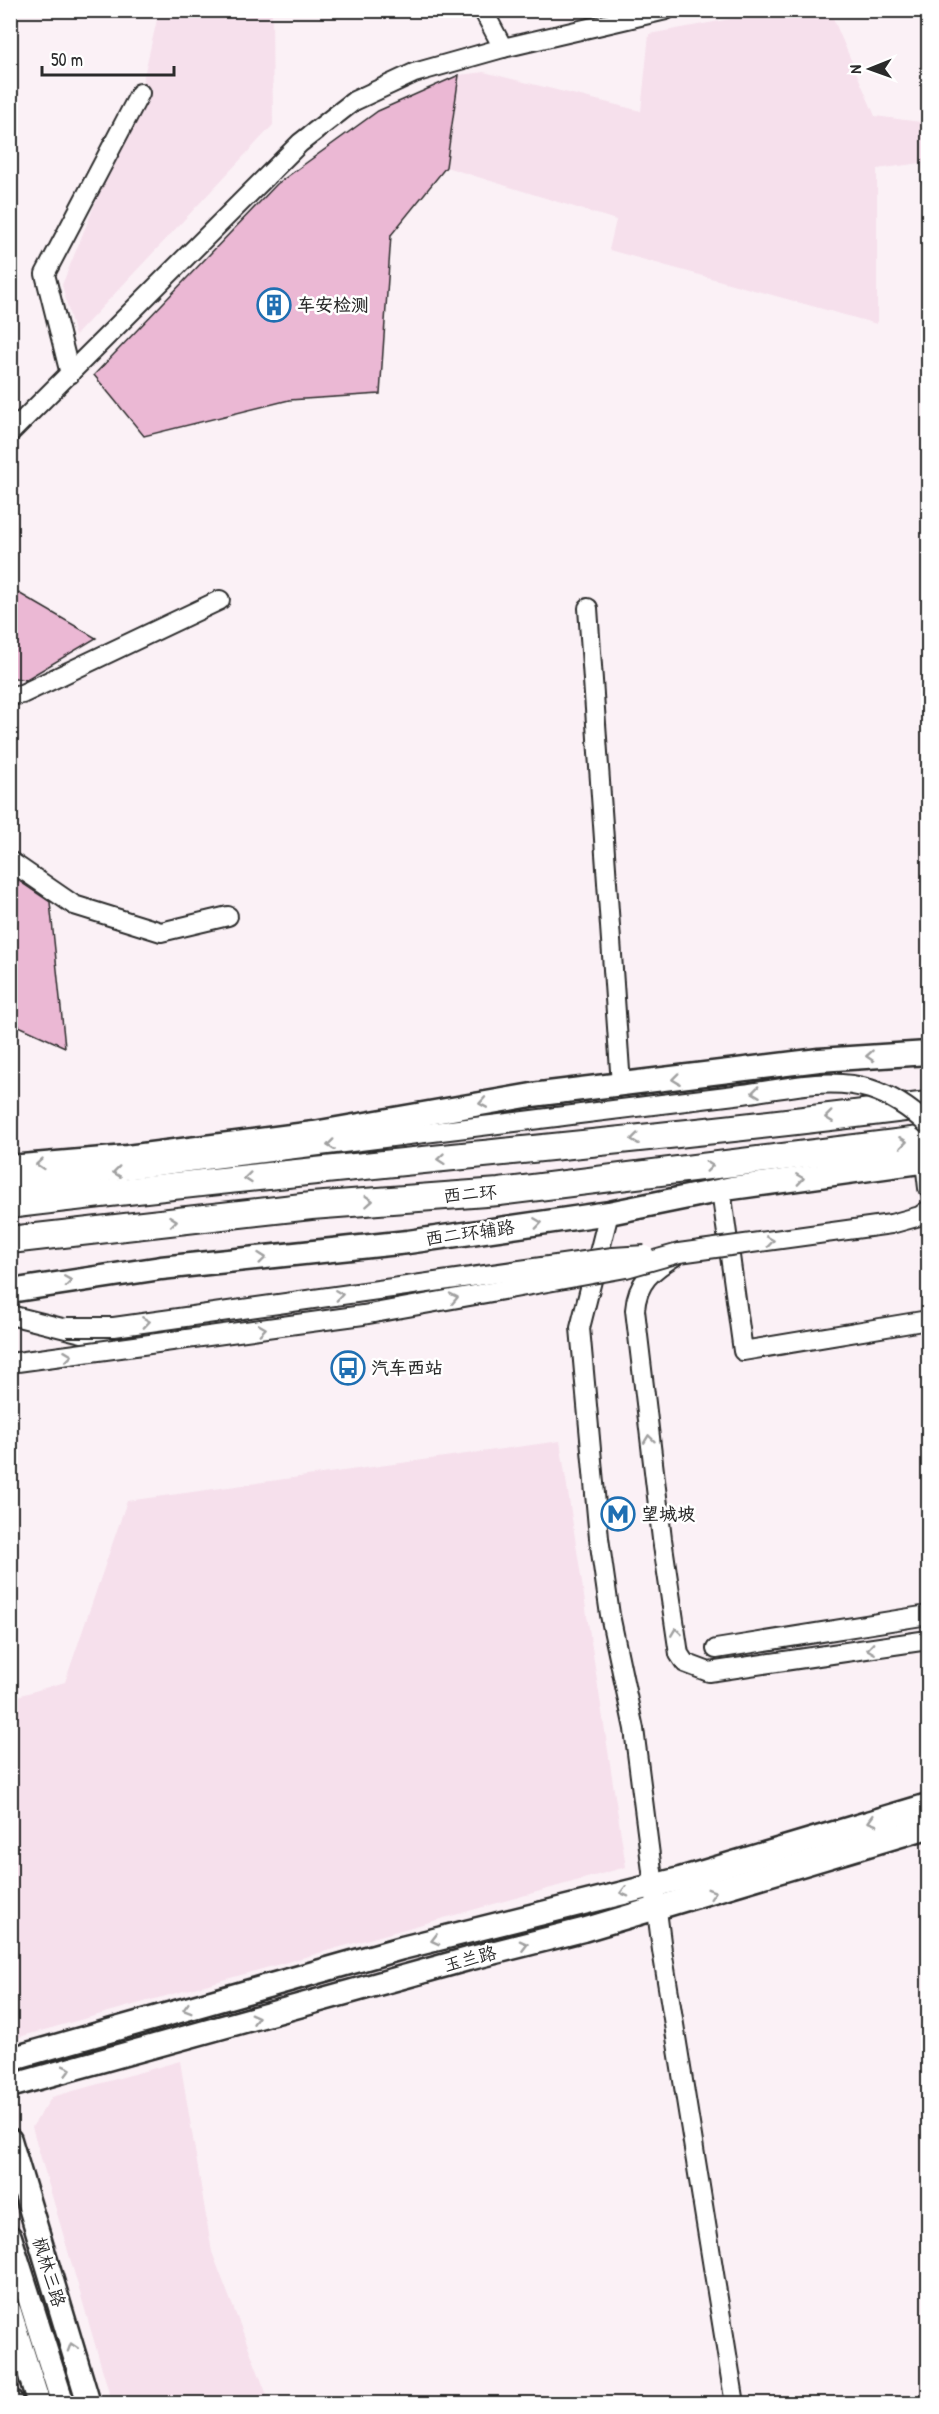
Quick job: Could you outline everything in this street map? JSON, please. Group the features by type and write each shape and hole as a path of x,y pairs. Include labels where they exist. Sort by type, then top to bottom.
{"highway":[{"name":"西二环","path":"10,1204 306,1171 581,1146 928,1105"},
{"name":"西二环","path":"10,1240 310,1206 499,1192 927,1154"}],"main road":[{"path":"10,1167 127,1157 314,1133 485,1102 819,1060 928,1053"},
{"name":"西二环辅路","path":"10,1291 161,1268 408,1242 609,1213 721,1190 927,1154"},
{"name":"玉兰路","path":"10,2059 402,1948 654,1885 928,1805"},
{"name":"玉兰路","path":"10,2086 657,1909 928,1827"},
{"name":"枫林三路","path":"10,2140 89,2403"},
{"path":"10,2236 63,2403"},
{"path":"10,2312 39,2403"}],"street":[{"path":"483,10 503,48"},
{"path":"10,433 300,143 354,101 414,73 503,48 666,10"},
{"path":"70,374 45,274 140,93"},
{"path":"10,696 22,694 220,600"},
{"path":"588,608 621,1085"},
{"path":"10,861 74,904 161,932 228,916"},
{"path":"10,1184 824,1085 870,1089 914,1112 928,1125"},
{"path":"927,1154 928,1188"},
{"path":"721,1190 742,1351 928,1320"},
{"path":"891,1224 920,1216 928,1210"},
{"path":"609,1213 580,1328 601,1549 610,1615 634,1729 657,1909 735,2403"},
{"path":"67,1327 114,1327 613,1257 679,1253 891,1224 928,1223"},
{"path":"10,1363 363,1315 626,1268 679,1253"},
{"path":"679,1253 649,1274 636,1296 635,1310 659,1516 679,1654 685,1663 709,1672 928,1640"},
{"path":"10,1315 67,1327 136,1347"},
{"path":"716,1649 928,1615"}],"shaded area":[{"path":"159,11 272,11 273,125 75,336 62,285 140,93"},
{"path":"774,11 830,11 875,116 928,123 928,162 877,169 877,324 609,250 616,220 446,167 459,75 484,72 641,111 649,34"},
{"path":"560,1441 626,1867 12,2039 11,1698 65,1682 127,1501"},
{"path":"180,2061 212,2252 270,2403 112,2403 32,2127 52,2097"}],"building":[{"name":"车安检测","path":"459,75 446,167 391,235 380,394 289,400 144,436 94,375 277,184 378,111"},
{"path":"10,588 96,638 25,680 10,677"},
{"path":"10,875 50,902 65,1047 10,1022"}],"place":[{"name":"车安检测","path":"274,305"},
{"name":"汽车西站","path":"348,1368"},
{"name":"望城坡","path":"618,1514"}]}
